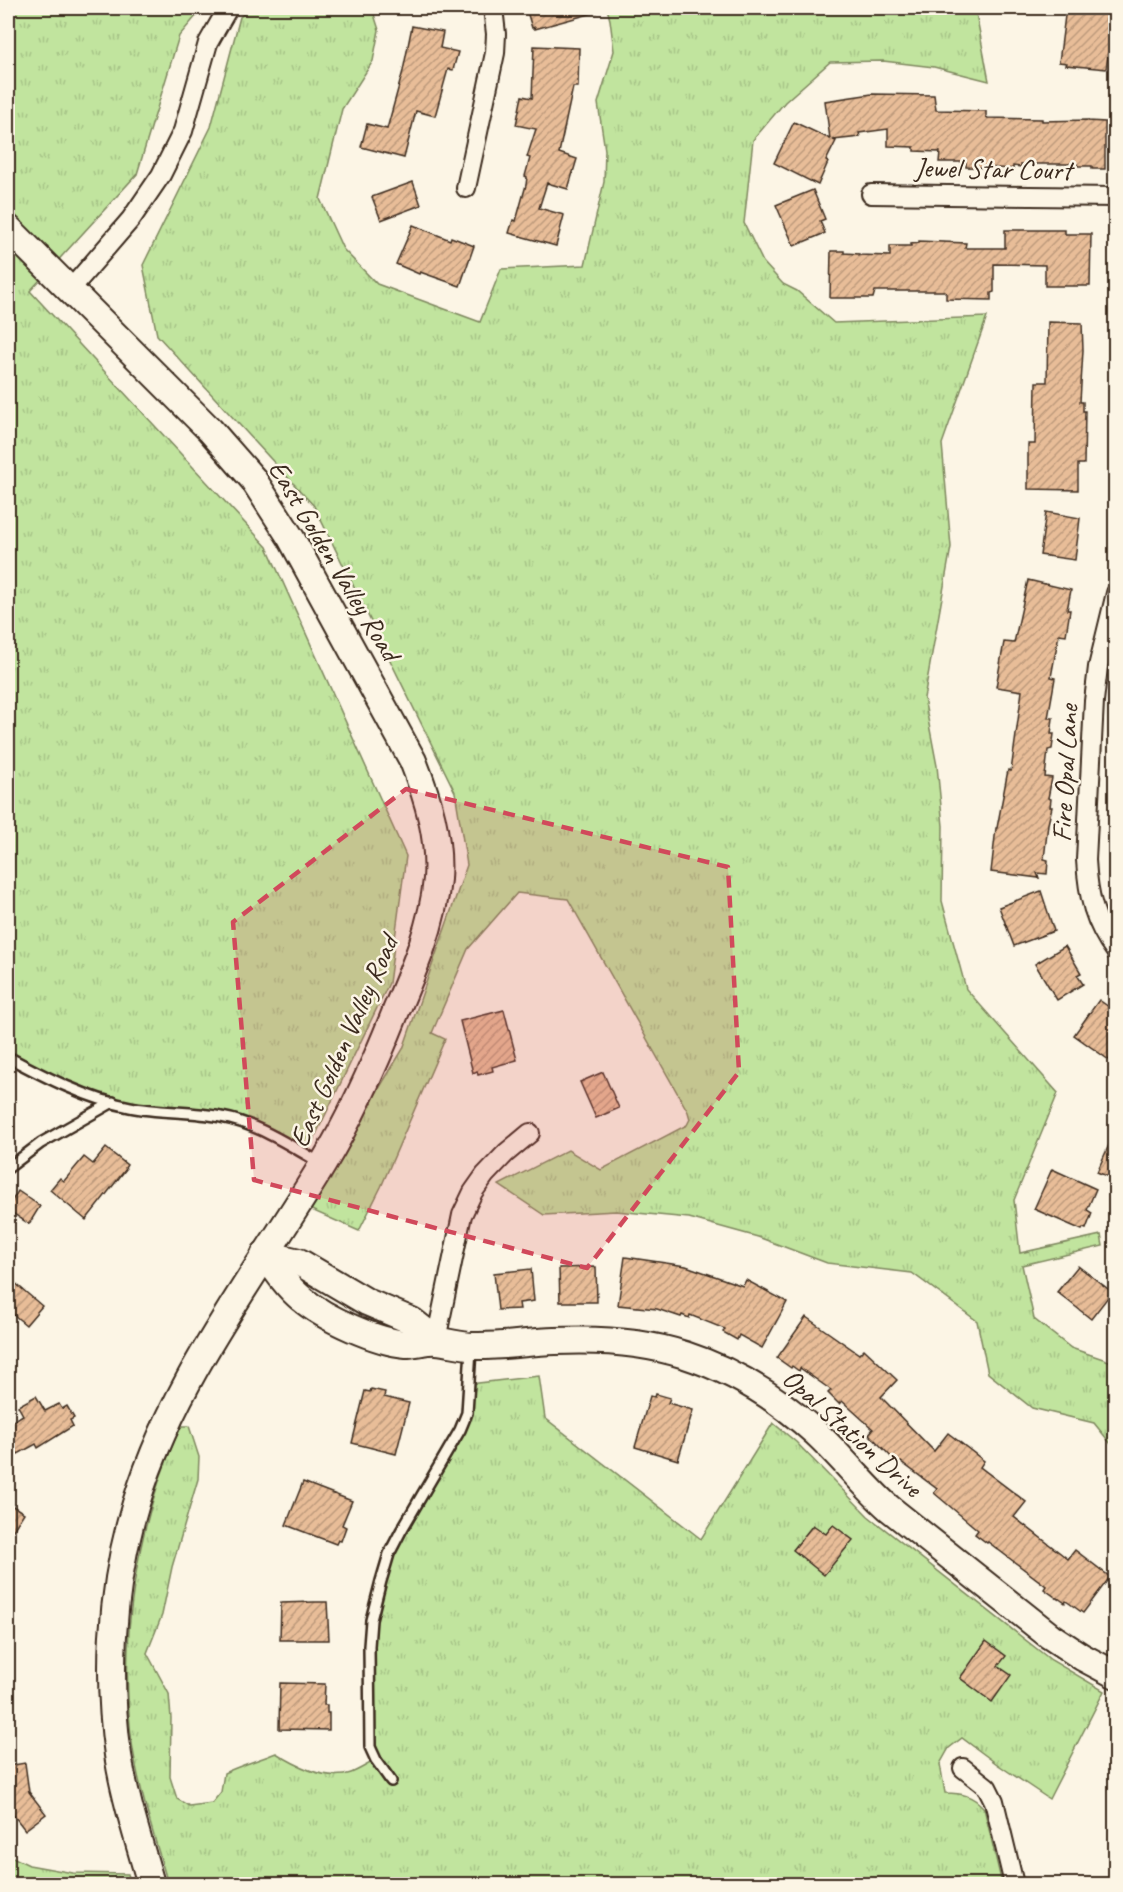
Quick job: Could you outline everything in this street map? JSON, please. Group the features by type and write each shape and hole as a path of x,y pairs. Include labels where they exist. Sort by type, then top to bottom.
{"main road":[{"name":"East Golden Valley Road","path":"8,228 210,430 254,479 291,538 413,761 424,788 436,835 438,859 433,908 412,974 373,1065 323,1164 218,1327 171,1413 142,1484 131,1520 121,1565 112,1660 118,1755 127,1799 151,1884"},
{"name":"Opal Station Drive","path":"265,1254 298,1262 367,1302 412,1321 436,1340 471,1346 556,1341 618,1342 651,1346 682,1354 737,1376 763,1392 817,1434 866,1487 889,1508 1041,1629 1082,1657 1116,1675"}],"street":[{"path":"69,291 131,219 161,175 183,131 208,43 228,8"},
{"path":"466,188 495,53 496,34 493,8"},
{"name":"Jewel Star Court","path":"871,194 1116,197"},
{"name":"Fire Opal Lane","path":"1116,593 1102,649 1094,701 1086,860 1087,885 1093,910 1105,937 1116,952"},
{"path":"436,1340 462,1215 473,1192 485,1175 506,1153 531,1133"},
{"path":"963,1768 987,1787 994,1801 1014,1884"}],"lane":[{"path":"8,1057 48,1078 129,1107 222,1117 250,1126 323,1164"},
{"path":"8,1168 41,1143 113,1102"},
{"path":"391,1781 370,1747 371,1620 389,1554 460,1430 467,1413 471,1346"}],"highlighted area":[{"path":"406,789 728,867 739,1072 587,1268 254,1180 233,922"}],"green space":[{"path":"8,8 203,8 179,36 137,174 30,291 267,547 406,856 389,983 306,1155 222,1117 180,1113 96,1097 8,1057"},
{"path":"250,8 372,8 379,30 373,61 342,109 320,199 343,249 377,284 480,322 501,269 585,265 604,182 605,150 598,103 614,51 607,8 975,8 989,81 934,67 883,61 830,62 785,102 753,140 744,223 763,262 783,284 797,291 834,323 987,317 942,444 951,547 924,698 937,766 943,826 942,901 966,989 1058,1093 1014,1200 1020,1253 1101,1235 1103,1246 1022,1265 1034,1319 1071,1348 1115,1363 1115,1449 1094,1423 1032,1408 988,1373 977,1321 912,1273 827,1263 758,1237 689,1218 616,1211 544,1215 499,1185 568,1150 601,1170 687,1125 690,1119 568,899 517,893 468,949 432,1033 445,1039 381,1187 359,1231 307,1208 403,1049 467,865 455,792 314,506 157,335 143,265 211,127 240,17"},
{"path":"539,1376 545,1418 701,1539 773,1423 796,1442 868,1516 1051,1660 1104,1691 1049,1799 962,1738 949,1748 940,1764 945,1793 966,1796 984,1808 1002,1884 168,1884 135,1761 128,1703 128,1663 130,1622 142,1540 166,1463 181,1426 189,1426 199,1457 198,1479 172,1567 162,1615 147,1653 169,1694 170,1777 177,1799 189,1806 212,1803 221,1792 224,1773 276,1753 312,1771 332,1775 351,1773 376,1760 370,1747 369,1646 389,1554 460,1430 470,1384"},
{"path":"8,1855 29,1865 73,1873 128,1874 131,1884 8,1884"}],"building":[{"path":"526,8 596,8 597,12 535,29 535,27 532,28"},
{"path":"1066,8 1116,8 1109,36 1111,37 1106,69 1066,65 1067,63 1059,62"},
{"path":"412,26 443,32 440,48 458,52 453,70 448,69 435,116 416,111 404,158 361,147 367,124 387,129 403,71"},
{"path":"534,46 579,48 578,87 573,87 559,153 577,159 568,189 547,183 539,208 564,215 556,246 509,233 513,220 516,221 526,185 527,177 525,176 530,158 527,157 536,129 516,125 522,96 532,98"},
{"path":"872,94 934,95 936,110 986,111 988,118 1105,122 1105,169 1092,169 1092,166 1077,166 1077,164 1021,164 1021,167 1013,166 1013,169 966,167 966,162 939,162 940,152 914,151 914,147 888,146 888,129 859,133 860,137 833,140 836,141 818,185 774,163 794,122 830,139 825,101"},
{"path":"413,182 421,205 381,220 372,197"},
{"path":"813,190 825,219 820,221 825,233 794,246 776,205"},
{"path":"413,225 450,240 451,237 474,246 460,286 420,272 419,274 396,264"},
{"path":"1005,230 1065,230 1065,234 1091,234 1090,286 1045,286 1045,265 994,264 994,292 991,293 991,300 946,299 944,291 875,291 873,298 830,298 831,251 890,256 890,246 911,246 919,241 966,243 965,248 1005,248"},
{"path":"1048,322 1082,323 1080,402 1083,402 1083,411 1085,411 1084,464 1078,464 1078,490 1028,489 1028,444 1035,444 1036,382 1047,382"},
{"path":"1046,512 1080,518 1075,560 1040,555"},
{"path":"1028,580 1071,590 1066,635 1059,634 1051,677 1055,678 1048,718 1053,718 1051,734 1054,734 1052,749 1048,750 1045,777 1052,778 1048,798 1051,799 1050,807 1052,807 1044,859 1048,860 1047,874 1037,873 1039,878 991,872 996,828 1008,770 1011,771 1022,691 996,687 1004,642 1014,643"},
{"path":"1041,891 1054,931 1014,946 999,907"},
{"path":"1065,946 1081,973 1077,975 1083,984 1057,1000 1035,964"},
{"path":"1099,1000 1116,1012 1116,1050 1109,1060 1074,1035"},
{"path":"504,1010 517,1060 492,1067 493,1071 478,1075 477,1071 473,1073 460,1021"},
{"path":"603,1072 619,1108 596,1118 580,1082"},
{"path":"1116,1129 1116,1180 1097,1172"},
{"path":"106,1148 127,1165 126,1169 86,1220 50,1190 60,1178 64,1181 84,1157 93,1164"},
{"path":"1052,1169 1096,1189 1087,1210 1092,1213 1086,1229 1082,1230 1034,1209"},
{"path":"18,1191 40,1206 29,1224 8,1210"},
{"path":"625,1257 686,1266 743,1286 746,1280 787,1302 762,1348 739,1335 737,1340 723,1332 725,1329 690,1315 689,1318 682,1315 681,1317 657,1309 618,1305"},
{"path":"1078,1266 1112,1292 1091,1319 1057,1292"},
{"path":"596,1267 597,1302 560,1302 559,1268"},
{"path":"531,1269 534,1301 519,1303 520,1309 498,1310 494,1273"},
{"path":"14,1282 42,1306 26,1325 8,1310 8,1289"},
{"path":"806,1317 859,1354 864,1349 897,1380 881,1397 934,1451 948,1433 984,1461 980,1467 1026,1502 1014,1517 1068,1559 1075,1550 1110,1577 1083,1613 1044,1589 1046,1586 975,1534 978,1530 934,1493 937,1489 901,1462 898,1464 869,1434 873,1429 842,1401 839,1404 828,1393 831,1390 800,1368 799,1371 792,1366 791,1368 777,1358"},
{"path":"371,1389 385,1392 384,1397 409,1403 396,1454 352,1443 365,1391 370,1392"},
{"path":"656,1394 670,1398 668,1403 693,1410 678,1460 635,1447 650,1396 655,1397"},
{"path":"36,1396 45,1411 59,1404 62,1409 67,1406 74,1418 70,1420 73,1426 38,1448 36,1444 18,1454 8,1437 8,1424 23,1415 18,1406"},
{"path":"303,1482 352,1501 342,1525 346,1527 341,1541 338,1540 336,1544 286,1525"},
{"path":"8,1503 24,1513 8,1538"},
{"path":"813,1525 826,1534 833,1525 853,1540 824,1575 793,1550"},
{"path":"327,1602 329,1640 280,1640 281,1603"},
{"path":"986,1641 1006,1656 998,1666 1011,1675 992,1702 960,1678"},
{"path":"280,1683 325,1684 324,1705 327,1705 327,1713 329,1713 329,1730 279,1729"},
{"path":"25,1763 29,1792 46,1814 25,1830 8,1808 8,1766"}]}
